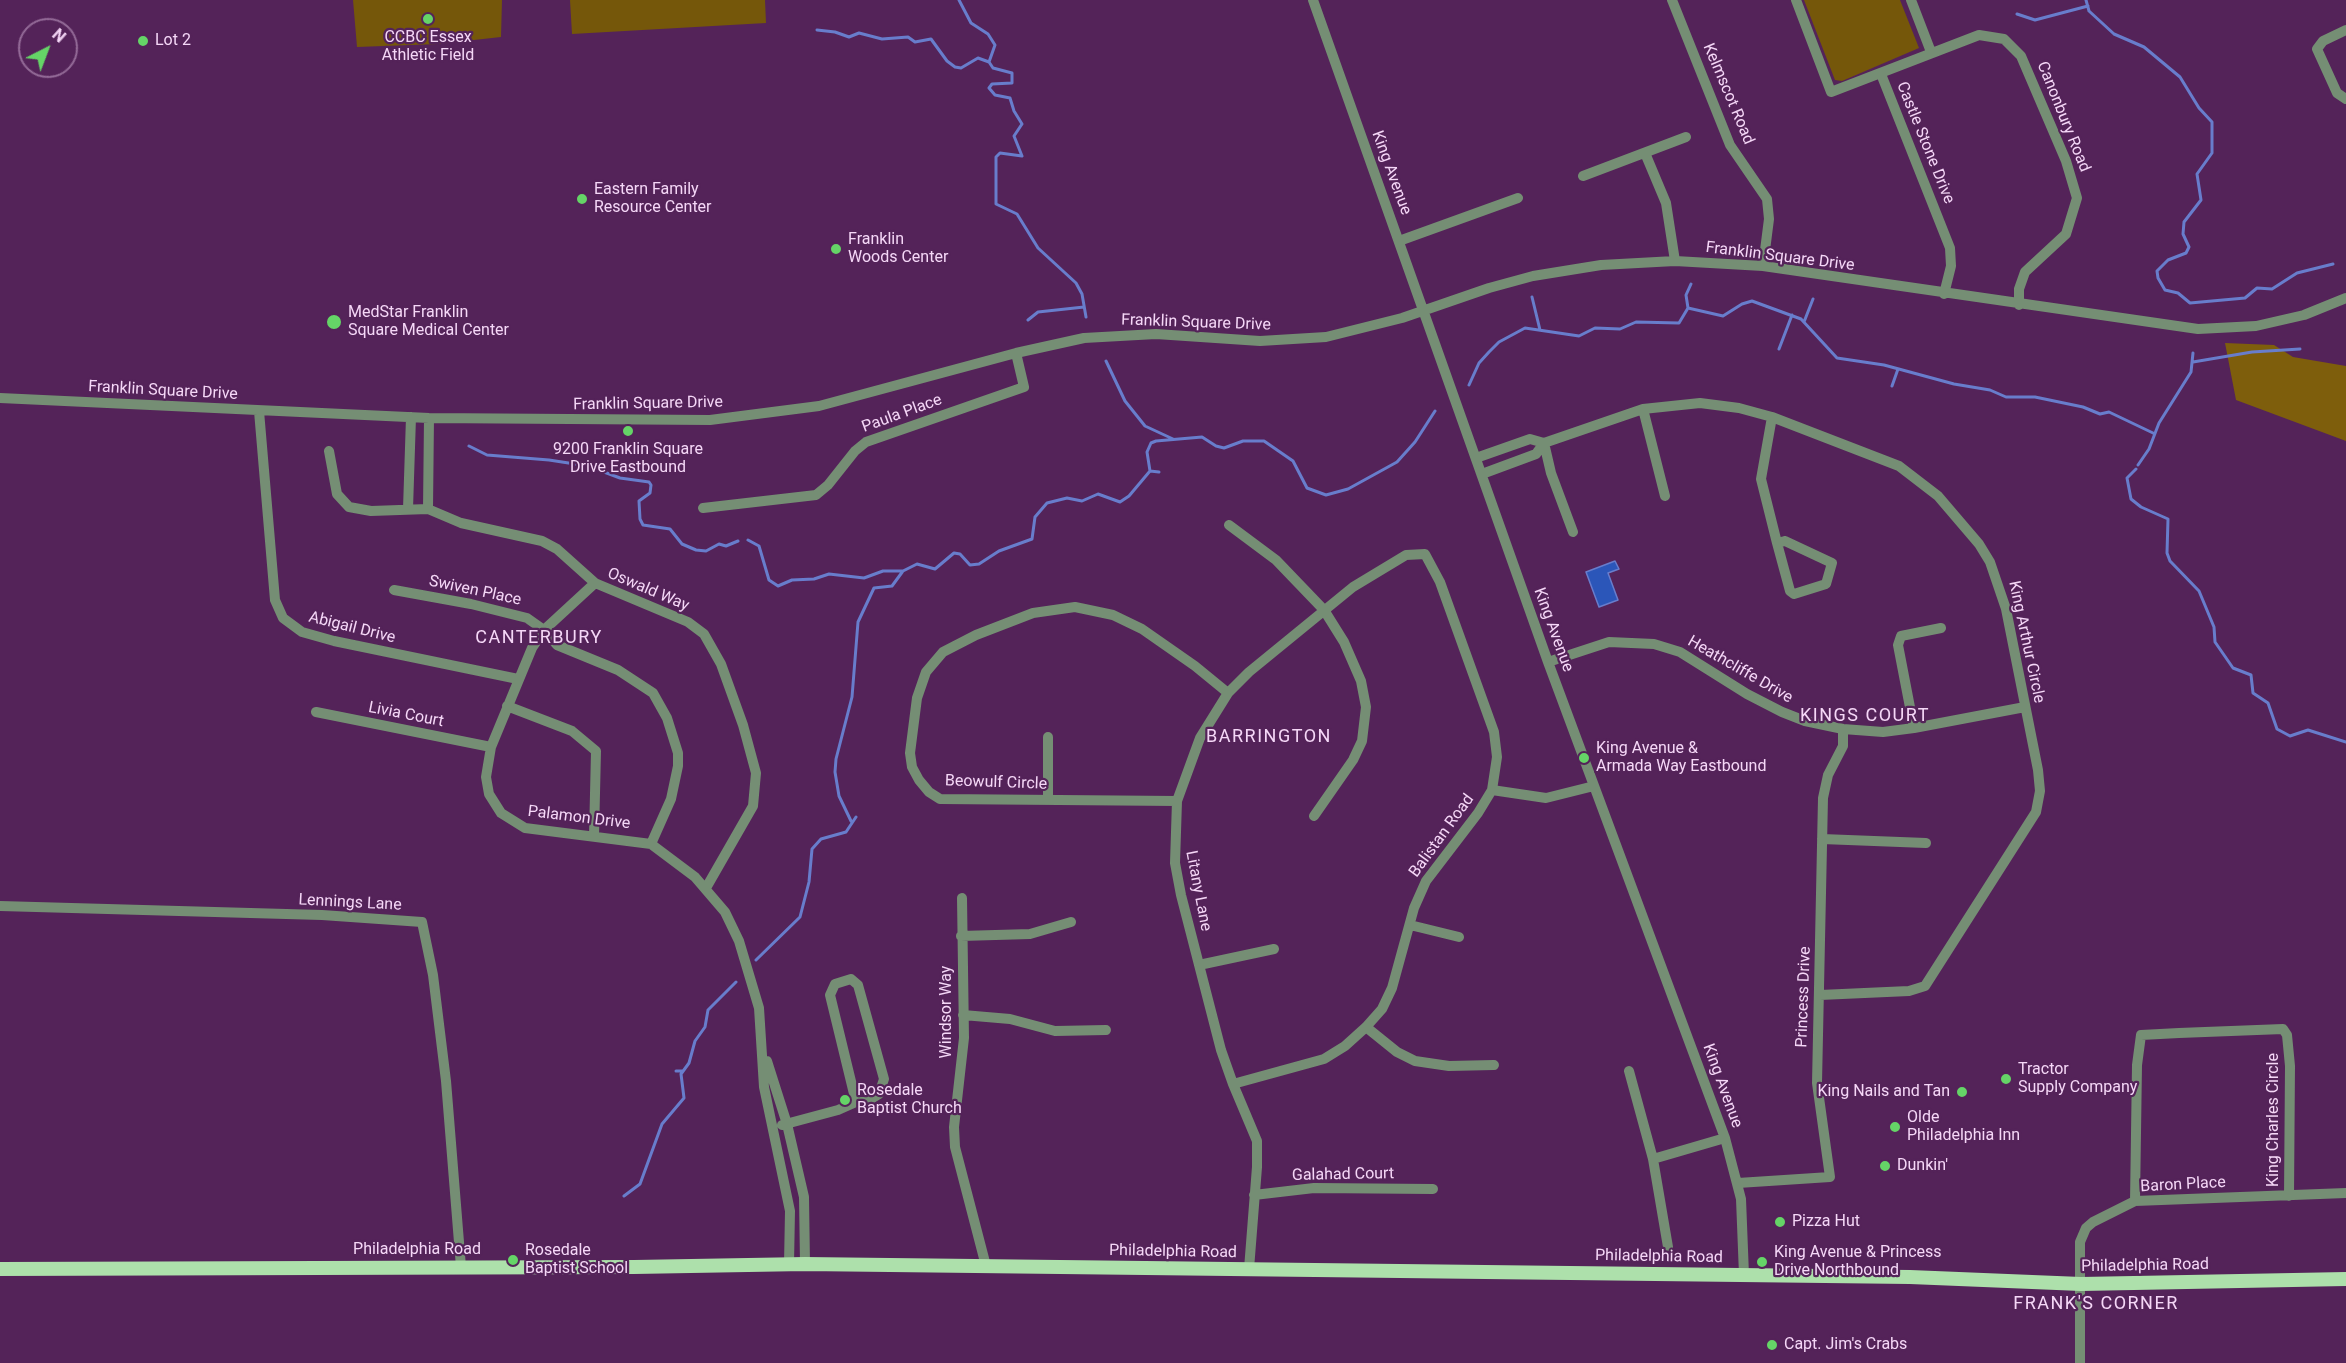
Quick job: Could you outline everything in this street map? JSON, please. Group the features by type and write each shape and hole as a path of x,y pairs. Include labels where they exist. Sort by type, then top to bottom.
{"main road":[{"name":"Philadelphia Road","path":"0,1269 805,1264 1911,1277 2081,1284 2346,1278"}],"street":[{"name":"King Avenue","path":"1313,0 1548,662 1725,1138 1738,1183 1743,1214 1743,1275"},
{"name":"Kelmscot Road","path":"1672,0 1730,145 1767,199 1769,219 1763,266"},
{"path":"1796,0 1831,92 1881,74"},
{"path":"1911,0 1931,52"},
{"path":"2346,30 2323,40 2317,49 2337,93 2346,99"},
{"name":"Canonbury Road","path":"1931,52 1979,35 1997,36 2009,43 2021,56 2034,80 2076,189 2077,204 2066,234 2025,272 2019,289 2019,305"},
{"name":"Castle Stone Drive","path":"1931,52 1881,74 1950,248 1952,266 1944,294"},
{"path":"1583,176 1686,137"},
{"path":"1645,153 1666,203 1675,261"},
{"path":"1399,241 1518,198"},
{"name":"Franklin Square Drive","path":"0,398 429,418 629,422 722,419 819,406 861,397 1016,353 1084,338 1134,334 1294,341 1367,328 1533,276 1601,265 1675,261 1763,266 2177,328 2217,329 2277,322 2304,315 2346,298"},
{"name":"Paula Place","path":"703,508 816,495 828,485 855,451 866,442 1024,387 1016,353"},
{"name":"King Arthur Circle","path":"1476,458 1530,439 1544,443 1643,409 1700,403 1739,408 1772,417 1899,466 1938,496 1979,544 1998,581 2025,707 2039,776 2039,801 2036,812 1932,979 1919,989 1909,991 1820,996"},
{"path":"1643,409 1665,496"},
{"name":"Abigail Drive","path":"259,411 275,600 283,618 302,632 334,641 518,679"},
{"path":"408,509 411,417"},
{"path":"1772,417 1761,479 1790,591 1794,594 1826,585 1832,563 1793,544 1778,543"},
{"path":"429,418 429,509"},
{"path":"1544,443 1551,473 1573,532"},
{"name":"King Arthur Circle","path":"1482,474 1536,454 1544,443"},
{"name":"Oswald Way","path":"330,451 337,494 342,503 354,510 429,509 461,523 542,542 557,549 595,583 696,627 710,642 730,687 753,758 755,794 747,821 706,888"},
{"path":"1229,525 1276,560 1324,609 1355,665 1364,693 1366,723 1362,741 1353,760 1314,816"},
{"name":"Litany Lane","path":"1248,1269 1257,1141 1221,1050 1175,863 1177,801 1200,738 1228,693 1267,656 1324,609 1386,565 1406,555 1425,554"},
{"name":"Balistan Road","path":"1233,1084 1324,1059 1345,1046 1366,1028 1382,1009 1392,988 1410,925 1426,881 1478,813 1492,790 1497,757 1494,732 1440,582 1425,554"},
{"name":"Palamon Drive","path":"595,583 544,630 532,648 491,747 487,785 494,804 506,818 525,828 651,844 706,888 725,912 740,941 759,1008 764,1087 790,1211 789,1264"},
{"name":"Swiven Place","path":"394,590 518,614 544,630 563,649 618,670 640,682 661,703 678,753 678,777 651,844"},
{"name":"Beowulf Circle","path":"1177,801 940,799 929,792 919,780 912,767 910,753 917,698 926,672 943,652 954,644 1033,613 1075,607 1096,610 1142,629 1195,666 1228,693"},
{"path":"1914,728 1898,645 1901,636 1941,628"},
{"name":"Heathcliffe Drive","path":"1548,662 1609,642 1654,644 1680,652 1747,694 1782,712 1804,721 1843,729 1883,732 2025,707"},
{"path":"507,706 572,731 596,751 594,836"},
{"name":"Livia Court","path":"316,712 491,747"},
{"name":"Princess Drive","path":"1738,1183 1830,1177 1817,1083 1822,839 1824,785 1843,746 1843,729"},
{"path":"1048,737 1048,800"},
{"path":"1492,790 1546,798 1594,786"},
{"path":"1822,839 1926,843"},
{"name":"Windsor Way","path":"962,898 963,1063 954,1126 955,1146 986,1266"},
{"name":"Lennings Lane","path":"0,906 322,915 422,921 433,975 446,1081 461,1267"},
{"path":"961,936 1030,934 1071,922"},
{"path":"1410,925 1459,938"},
{"path":"1199,965 1274,949"},
{"path":"773,1127 838,1110 856,1102 866,1102 875,1098 882,1088 884,1078 858,985 850,980 835,984 830,995 856,1102"},
{"path":"963,1015 1010,1019 1055,1031 1106,1030"},
{"path":"1366,1028 1397,1052 1415,1061 1449,1066 1494,1065"},
{"name":"King Charles Circle","path":"2136,1201 2137,1065 2141,1035 2190,1032 2283,1029 2287,1035 2290,1066 2289,1196"},
{"name":"Palamon Drive","path":"761,1043 787,1124 804,1197 805,1264"},
{"path":"1629,1071 1653,1159 1668,1247"},
{"path":"1653,1159 1725,1138"},
{"name":"Galahad Court","path":"1254,1195 1314,1188 1433,1190"},
{"name":"Baron Place","path":"2080,1363 2080,1242 2086,1228 2136,1201 2346,1193"}],"shaded area":[{"name":"CCBC Essex Athletic Field","path":"353,0 502,0 501,37 438,44 357,47"},
{"path":"570,0 765,0 766,23 572,34"},
{"path":"1804,0 1900,0 1919,48 1842,81 1835,80"},
{"path":"2225,343 2274,345 2293,357 2346,366 2346,441 2236,400"}],"water":[{"path":"1615,561 1619,569 1608,573 1618,600 1599,607 1586,572"}],"waterway":[{"path":"959,0 971,23 988,34 995,45 989,62"},
{"path":"2086,0 2089,11 2114,34 2144,47 2180,77 2199,108 2212,122 2212,153 2197,174 2201,200 2184,222 2183,234 2189,247 2186,253 2168,260 2157,271 2165,290 2178,293 2190,303"},
{"path":"2017,14 2035,20 2088,6"},
{"path":"817,30 835,32 849,37 859,33 882,39 908,37 915,42 931,39 947,61 955,67 961,68 978,58 989,62 993,68 1012,73 1012,83 992,84 989,88 995,95 1010,98 1014,111 1022,124 1014,136 1022,156 1000,153 996,157 996,204 1017,214 1038,248 1076,283 1082,294 1086,317"},
{"path":"2190,303 2245,298 2257,288 2272,289 2297,273 2333,264"},
{"path":"1469,385 1479,363 1489,352 1499,342 1525,328 1579,336 1595,328 1620,329 1636,322 1679,323 1688,308 1686,295 1691,284"},
{"path":"1532,297 1540,330"},
{"path":"1804,322 1813,299"},
{"path":"1688,308 1723,316 1742,304 1752,301 1801,319 1837,358 1884,365 1954,384 1990,390 2006,397 2035,397 2083,407 2100,414 2109,412 2153,433"},
{"path":"1028,320 1038,312 1084,307"},
{"path":"1779,349 1792,315"},
{"path":"2193,362 2252,352 2300,349"},
{"path":"2138,465 2149,449 2159,423 2191,372 2193,353"},
{"path":"1106,361 1125,401 1145,426 1173,439"},
{"path":"1892,386 1898,369"},
{"path":"1150,471 1147,452 1151,443 1156,441 1202,437 1224,448 1243,441 1264,441 1293,461 1307,488 1326,495 1348,489 1397,462 1415,442 1435,411"},
{"path":"469,446 487,455 588,466 620,478 649,482 650,493 639,501 640,519 643,525 670,529 682,544 696,550 706,551 719,544 726,546 738,541"},
{"path":"2136,469 2127,478 2131,499 2141,507 2168,519 2167,553 2170,561 2199,591 2214,627 2215,642 2233,668 2251,675 2253,693 2268,703 2277,729 2290,736 2308,730 2346,742"},
{"path":"1150,471 1159,472"},
{"path":"851,821 839,796 835,772 836,759 852,697 858,622 874,588 892,586 903,571 917,564 935,569 954,553 960,554 970,565 979,564 999,551 1032,539 1035,517 1047,503 1067,498 1082,501 1098,494 1120,502 1129,496 1150,471"},
{"path":"748,540 759,546 769,580 778,586 792,580 814,579 829,574 864,578 883,571 903,571"},
{"path":"756,960 800,917 809,882 812,849 821,839 846,832 856,817"},
{"path":"624,1196 640,1184 662,1124 684,1098 681,1074 689,1063 695,1041 705,1027 708,1010 736,982"},
{"path":"676,1071 683,1071"}],"place":[{"name":"CCBC Essex Athletic Field","path":"428,19"},
{"name":"Lot 2","path":"143,41"},
{"name":"Eastern Family Resource Center","path":"582,199"},
{"name":"Franklin Woods Center","path":"836,249"},
{"name":"MedStar Franklin Square Medical Center","path":"334,322"},
{"name":"9200 Franklin Square Drive Eastbound","path":"628,431"},
{"name":"King Avenue & Armada Way Eastbound","path":"1584,758"},
{"name":"Tractor Supply Company","path":"2006,1079"},
{"name":"King Nails and Tan","path":"1962,1092"},
{"name":"Rosedale Baptist Church","path":"845,1100"},
{"name":"Olde Philadelphia Inn","path":"1895,1127"},
{"name":"Dunkin'","path":"1885,1166"},
{"name":"Pizza Hut","path":"1780,1222"},
{"name":"Rosedale Baptist School","path":"513,1260"},
{"name":"King Avenue & Princess Drive Northbound","path":"1762,1262"},
{"name":"Capt. Jim's Crabs","path":"1772,1345"}],"district":[{"name":"CANTERBURY","path":"539,638"},
{"name":"KINGS COURT","path":"1865,716"},
{"name":"BARRINGTON","path":"1269,737"},
{"name":"FRANK'S CORNER","path":"2096,1304"}]}
